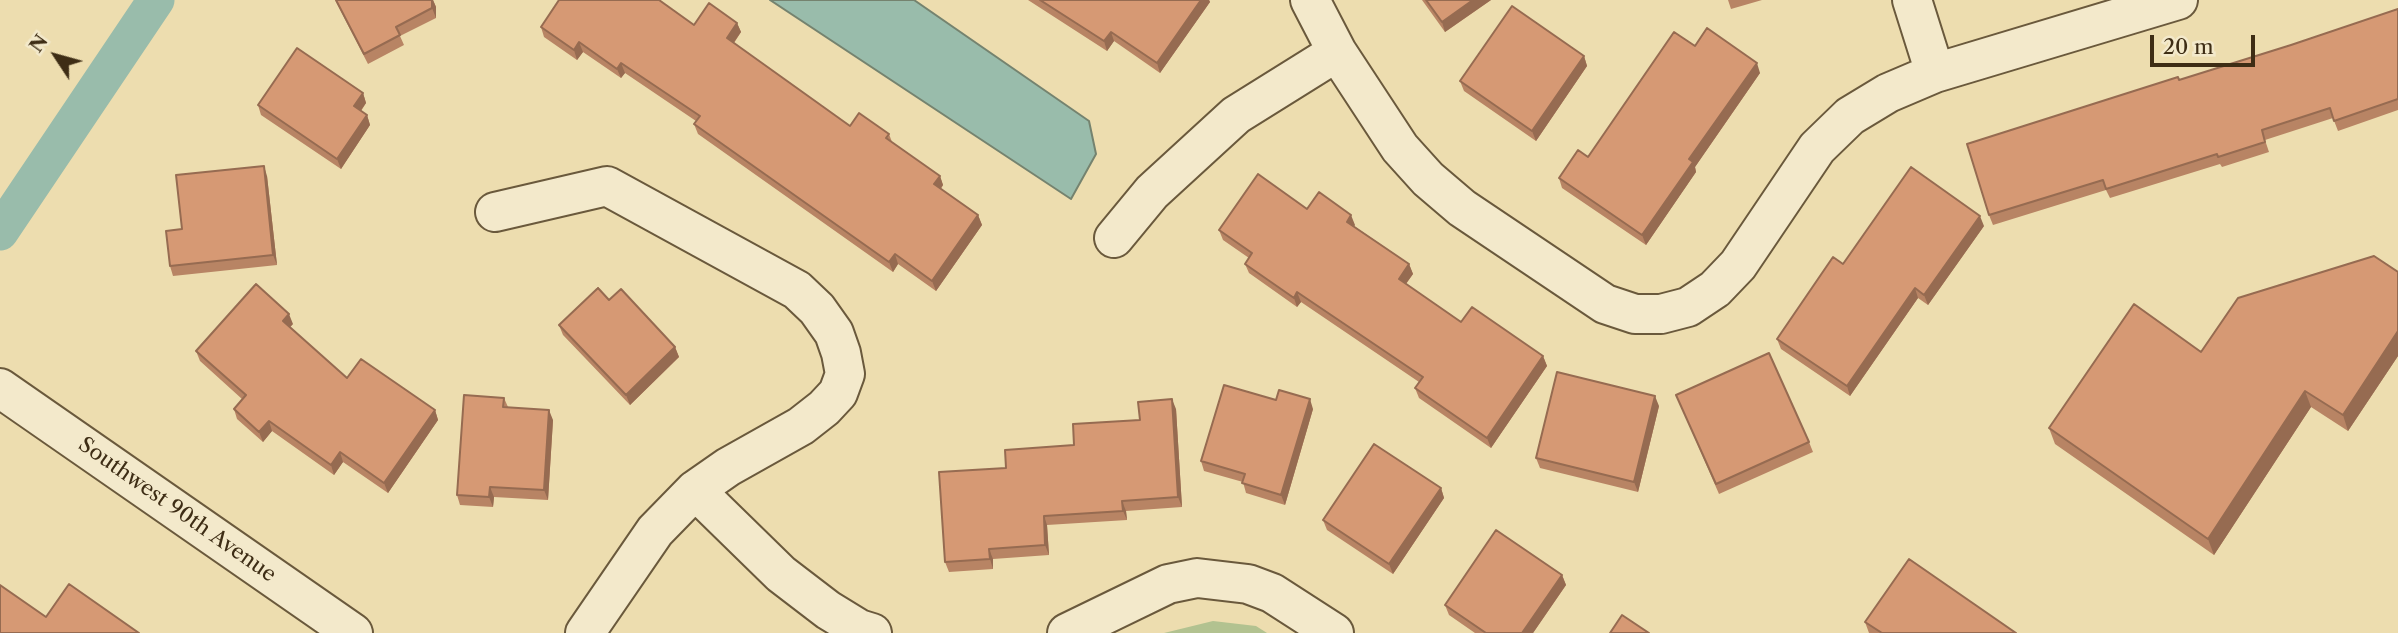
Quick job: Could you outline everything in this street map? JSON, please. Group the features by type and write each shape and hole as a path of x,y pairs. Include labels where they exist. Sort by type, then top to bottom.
{"street":[{"path":"1310,0 1337,52 1400,148 1428,179 1462,208 1605,304 1635,314 1661,314 1688,307 1715,289 1738,265 1817,148 1850,116 1888,93 1935,73 2178,0"},
{"path":"1912,0 1935,73"},
{"path":"1114,238 1152,192 1236,115 1337,52"},
{"path":"495,212 607,186 797,290 817,309 834,333 845,374 838,393 802,426 728,467 695,490 655,531 585,633"},
{"name":"Southwest 90th Avenue","path":"0,388 354,633"},
{"path":"695,490 781,574 828,610 859,629 872,633"},
{"path":"1067,633 1168,584 1197,578 1248,584 1272,593 1334,633"}],"green space":[{"path":"1213,621 1256,626 1267,633 1164,633"}],"shaded area":[{"path":"770,0 914,0 1089,121 1096,154 1071,199"}],"building":[{"path":"336,0 432,0 432,8 396,27 400,35 364,54"},
{"path":"559,0 659,0 694,25 709,3 737,23 727,38 850,126 859,113 889,134 886,138 940,176 934,184 978,215 932,281 895,254 889,262 694,124 700,116 621,63 617,69 579,42 574,50 541,27"},
{"path":"1040,0 1201,0 1157,63 1111,32 1104,41"},
{"path":"1426,0 1473,0 1442,22"},
{"path":"1512,6 1584,56 1532,131 1460,81"},
{"path":"2398,9 2398,99 2334,121 2330,108 2262,130 2265,142 2218,157 2217,154 2106,189 2103,180 1989,215 1967,144 2178,77 2179,80 2291,45"},
{"path":"1707,28 1757,63 1689,159 1693,162 1642,235 1559,178 1578,150 1588,157 1674,32 1695,46"},
{"path":"297,48 363,93 354,106 367,115 337,159 258,105"},
{"path":"264,166 273,255 170,266 166,231 182,229 176,175"},
{"path":"1911,167 1980,216 1924,295 1915,288 1847,386 1777,339 1833,257 1843,264"},
{"path":"1258,174 1307,209 1319,192 1351,215 1347,222 1409,264 1399,279 1461,322 1472,307 1543,356 1487,438 1415,388 1423,377 1297,292 1294,298 1245,264 1252,253 1219,230"},
{"path":"2374,256 2398,272 2398,331 2343,415 2305,391 2208,539 2049,428 2134,304 2201,352 2238,298"},
{"path":"256,284 289,314 283,321 347,378 361,359 435,410 384,483 340,452 331,465 269,421 259,432 234,409 246,395 196,351"},
{"path":"598,288 609,300 621,289 675,347 626,395 559,325"},
{"path":"1769,353 1809,442 1716,484 1676,395"},
{"path":"1557,372 1655,396 1634,482 1536,458"},
{"path":"1224,385 1276,400 1279,390 1310,399 1281,495 1242,483 1245,474 1201,461"},
{"path":"464,395 504,398 503,407 549,410 544,490 490,487 489,497 457,495"},
{"path":"1172,399 1178,497 1122,501 1123,511 1044,516 1045,545 989,549 990,559 945,562 939,472 1006,468 1005,450 1074,445 1073,424 1140,420 1138,402"},
{"path":"1374,444 1441,488 1389,564 1323,520"},
{"path":"1496,530 1562,575 1522,633 1486,633 1445,605"},
{"path":"1909,559 2016,633 1882,633 1865,622"},
{"path":"69,584 139,633 0,633 0,585 46,617"},
{"path":"1622,615 1649,633 1610,633"}],"waterway":[{"path":"0,232 156,0"}]}
